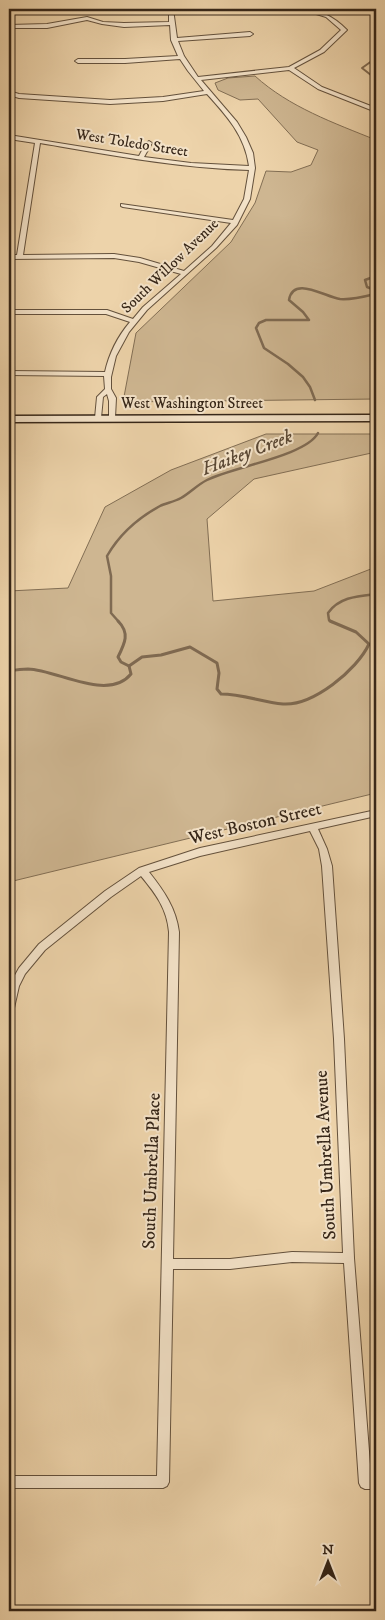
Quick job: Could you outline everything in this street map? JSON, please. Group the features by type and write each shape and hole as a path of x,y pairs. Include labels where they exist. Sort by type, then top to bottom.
{"main road":[{"name":"West Washington Street","path":"9,419 376,418"}],"street":[{"path":"86,9 88,18"},
{"name":"South Willow Avenue","path":"112,418 112,396 108,389 109,374 118,343 133,321 224,236 235,222 249,195 252,168 248,147 240,132 181,57 174,40 170,9"},
{"path":"198,79 290,68 322,51 344,30 328,16 302,9"},
{"path":"9,26 47,26 88,18 102,23 124,25 172,23"},
{"path":"174,40 250,34"},
{"path":"78,61 125,61 181,57"},
{"path":"290,68 320,88 376,110"},
{"path":"9,93 19,96 110,102 164,99 209,92"},
{"name":"West Toledo Street","path":"9,138 218,168 252,168"},
{"path":"20,257 38,141"},
{"path":"141,158 149,143"},
{"path":"123,205 235,222"},
{"path":"9,257 114,256 140,260 185,273"},
{"path":"14,312 107,312 133,321"},
{"path":"9,373 109,374"},
{"name":"South Willow Avenue","path":"98,418 100,397 108,389"},
{"name":"West Boston Street","path":"142,871 200,852 376,813"},
{"name":"South Umbrella Avenue","path":"313,827 323,849 327,866 339,1039 349,1258 371,1483"},
{"path":"9,1008 14,986 22,971 42,947 108,894 142,871"},
{"name":"South Umbrella Place","path":"9,1482 163,1482 174,925 168,903 142,871"},
{"path":"166,1264 230,1264 292,1257 349,1258"}],"shaded area":[{"path":"255,76 282,97 312,113 376,140 376,399 123,402 136,333 231,242 255,203 266,171 291,172 311,165 318,150 297,142 258,99 240,100 218,90 215,83 228,78"},
{"path":"266,434 376,434 376,452 254,479 207,519 213,601 314,591 376,567 376,793 9,882 9,591 68,588 105,507 171,470"}],"waterway":[{"name":"Haikey Creek","path":"376,58 362,68 376,79"},
{"name":"Haikey Creek","path":"315,400 310,387 303,377 264,348 256,328 259,323 266,320 309,320 289,300 292,293 297,289 310,289 340,299 358,298 375,294 375,290 367,287 365,280 376,276"},
{"name":"Haikey Creek","path":"119,622 111,613 111,576 107,556 117,541 130,528 152,511 162,505 176,501 207,480 284,455 311,441 318,433"},
{"path":"331,622 329,620 328,613 343,600 376,594"},
{"name":"Haikey Creek","path":"119,622 124,630 125,638 118,657 121,662 129,666"},
{"path":"129,666 142,657 161,655 190,647 217,663 219,673 217,689 221,694 237,695 283,704 295,703 320,693 333,684 355,665 369,644 356,632 331,622"},
{"name":"Haikey Creek","path":"9,671 28,669 96,685 109,685 121,682 131,674 129,666"}]}
